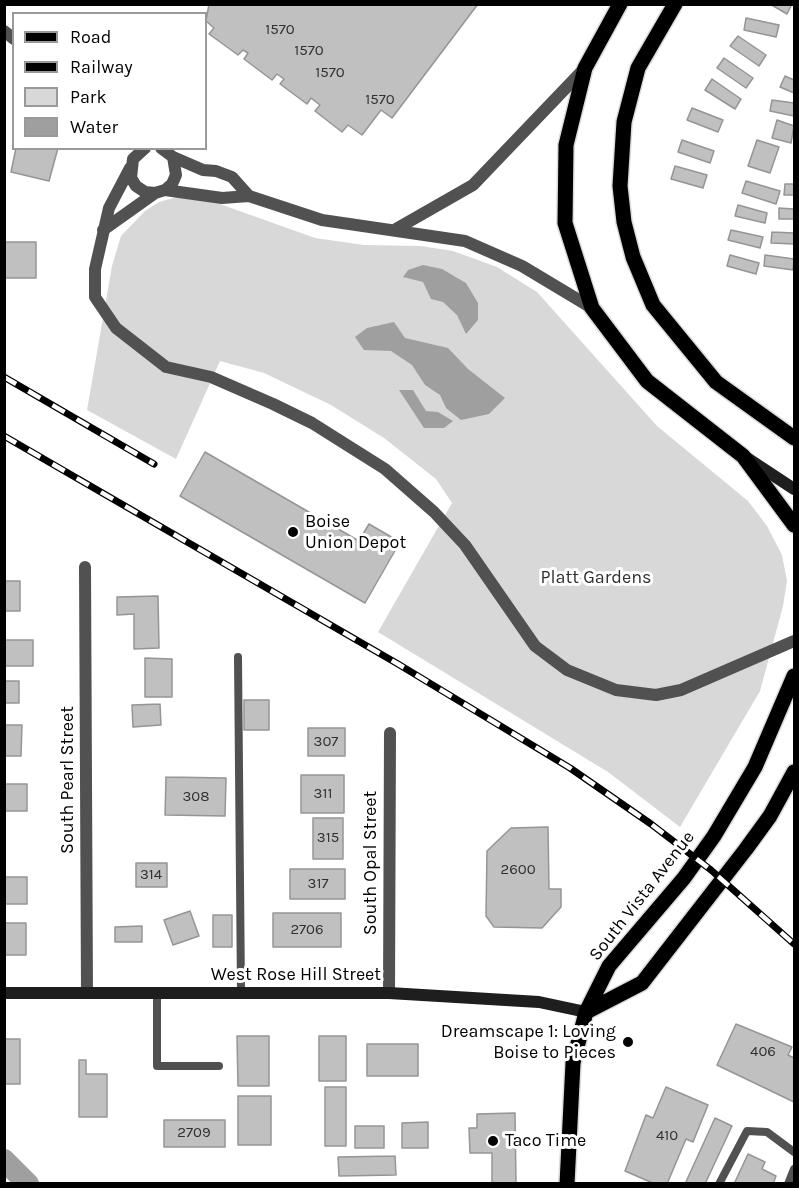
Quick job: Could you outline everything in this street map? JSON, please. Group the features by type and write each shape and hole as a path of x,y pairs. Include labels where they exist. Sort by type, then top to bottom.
{"main road":[{"path":"620,4 585,68 566,145 565,223 592,308 647,381 743,456 795,525"},
{"path":"675,4 638,68 624,122 620,186 624,222 633,257 653,305 716,382 795,438"},
{"name":"South Vista Avenue","path":"567,1184 573,1063 586,1012 609,966 684,878 714,836 755,767 795,676"},
{"path":"586,1012 642,983 752,841 770,816 795,772"}],"street":[{"path":"396,229 473,186 585,68"},
{"path":"127,150 136,186 145,192 222,198 249,196 322,220 396,229 465,241 493,252 592,308"},
{"path":"142,150 139,152 109,208 94,269 95,297 116,328 166,367 211,377 273,404 312,423 385,469 434,512 465,546 535,646 567,670 616,690 656,695 681,690 795,641"},
{"path":"164,150 196,168 232,177 249,196"},
{"path":"103,230 172,184 176,175 173,157"},
{"path":"743,456 795,489"},
{"name":"South Pearl Street","path":"85,567 87,993"},
{"name":"South Opal Street","path":"389,993 390,733"},
{"name":"West Rose Hill Street","path":"4,993 389,993 539,1002 586,1012"}],"lane":[{"path":"238,657 241,993"},
{"path":"157,993 157,1066 219,1066"},
{"path":"720,1184 747,1131 767,1132 795,1152"},
{"path":"788,1184 795,1169"}],"green space":[{"name":"Platt Gardens","path":"177,197 206,199 315,238 364,245 421,246 453,251 497,267 537,292 657,426 748,501 767,526 782,555 787,581 783,606 760,691 680,827 608,772 378,632 452,503 436,479 384,438 331,405 264,373 220,361 176,459 87,410 112,266 121,236 145,211 159,202"}],"water":[{"path":"423,265 442,269 466,283 478,303 478,320 466,334 457,315 443,302 431,299 423,282 403,277 408,270"},
{"path":"394,322 405,338 448,348 468,369 505,398 489,414 461,420 446,408 440,395 425,385 412,365 391,351 364,350 355,337 367,328"},
{"path":"399,390 413,390 426,411 438,412 453,421 444,428 424,428"}],"building":[{"path":"209,4 478,4 392,118 381,110 362,135 348,125 342,132 315,111 320,105 311,98 307,104 280,84 284,79 277,74 272,80 244,59 248,53 243,50 238,55 209,34 214,28 207,22"},
{"path":"770,4 792,4 787,14"},
{"path":"746,18 779,25 776,37 744,30"},
{"path":"738,36 766,55 759,66 730,46"},
{"path":"724,58 753,78 746,88 717,68"},
{"path":"785,76 794,80 794,93 780,87"},
{"path":"712,79 741,99 735,109 705,90"},
{"path":"772,100 794,103 794,116 770,111"},
{"path":"692,108 723,120 718,132 687,120"},
{"path":"777,120 794,126 791,143 772,138"},
{"path":"682,140 714,151 710,163 678,152"},
{"path":"757,140 779,147 770,173 748,166"},
{"path":"16,150 57,150 49,181 11,172"},
{"path":"675,166 707,175 703,188 671,179"},
{"path":"746,181 780,191 776,204 742,193"},
{"path":"785,184 794,184 794,195 784,195"},
{"path":"738,205 767,213 765,223 735,216"},
{"path":"779,208 794,209 794,219 779,219"},
{"path":"731,230 763,237 760,248 728,240"},
{"path":"772,232 794,233 794,244 771,243"},
{"path":"4,242 36,242 36,278 4,278"},
{"path":"730,255 759,263 756,274 727,266"},
{"path":"765,255 794,259 793,270 764,266"},
{"name":"Boise Union Depot","path":"205,452 359,541 369,524 400,542 365,603 180,496"},
{"path":"4,581 20,581 20,611 4,611"},
{"path":"158,596 159,648 134,649 134,614 117,615 117,597"},
{"path":"4,640 33,640 33,666 4,666"},
{"path":"145,658 172,659 172,697 145,697"},
{"path":"4,681 19,681 19,703 4,703"},
{"path":"244,700 269,700 269,730 244,730"},
{"path":"160,704 161,725 133,727 132,705"},
{"path":"4,725 22,725 21,756 4,756"},
{"path":"308,728 345,728 345,756 308,756"},
{"path":"301,775 344,775 344,813 301,813"},
{"path":"166,777 226,778 225,816 165,815"},
{"path":"4,784 27,784 27,811 4,811"},
{"path":"313,818 343,818 343,859 313,859"},
{"path":"548,827 549,889 561,889 561,907 542,928 494,927 486,916 487,851 511,828"},
{"path":"136,863 167,863 167,887 136,887"},
{"path":"290,869 345,869 345,899 290,899"},
{"path":"4,877 27,877 27,904 4,904"},
{"path":"190,911 199,936 173,945 164,920"},
{"path":"273,913 341,913 341,947 273,947"},
{"path":"213,915 232,915 232,947 213,947"},
{"path":"4,923 26,923 26,955 4,955"},
{"path":"142,926 142,942 115,942 115,927"},
{"path":"736,1024 792,1047 788,1055 794,1058 794,1102 717,1065"},
{"path":"237,1036 269,1036 269,1086 238,1086"},
{"path":"319,1036 346,1036 346,1081 319,1081"},
{"path":"4,1039 20,1039 20,1084 4,1084"},
{"path":"367,1044 418,1044 418,1076 367,1076"},
{"path":"79,1060 86,1060 86,1074 107,1074 107,1117 79,1117"},
{"path":"325,1087 346,1087 346,1146 325,1146"},
{"path":"666,1087 708,1105 693,1142 686,1139 667,1184 655,1184 625,1171 646,1115 653,1118"},
{"path":"238,1096 271,1096 271,1145 238,1145"},
{"name":"Taco Time","path":"515,1113 516,1184 492,1184 492,1153 470,1153 469,1128 477,1128 477,1114"},
{"path":"715,1118 732,1126 705,1184 685,1184"},
{"path":"164,1120 225,1120 225,1147 164,1147"},
{"path":"428,1122 428,1148 402,1148 402,1123"},
{"path":"355,1126 384,1126 384,1148 355,1148"},
{"path":"748,1154 765,1162 762,1169 776,1176 773,1184 734,1184"},
{"path":"395,1156 396,1175 339,1176 338,1157"}],"waterway":[{"path":"4,1160 28,1184"}],"railway":[{"path":"4,377 154,464"},
{"path":"4,436 398,664 570,768 651,824 711,870 794,944"}],"place":[{"name":"Boise Union Depot","path":"293,532"},
{"name":"Dreamscape 1: Loving Boise to Pieces","path":"628,1042"},
{"name":"Taco Time","path":"493,1141"}]}
